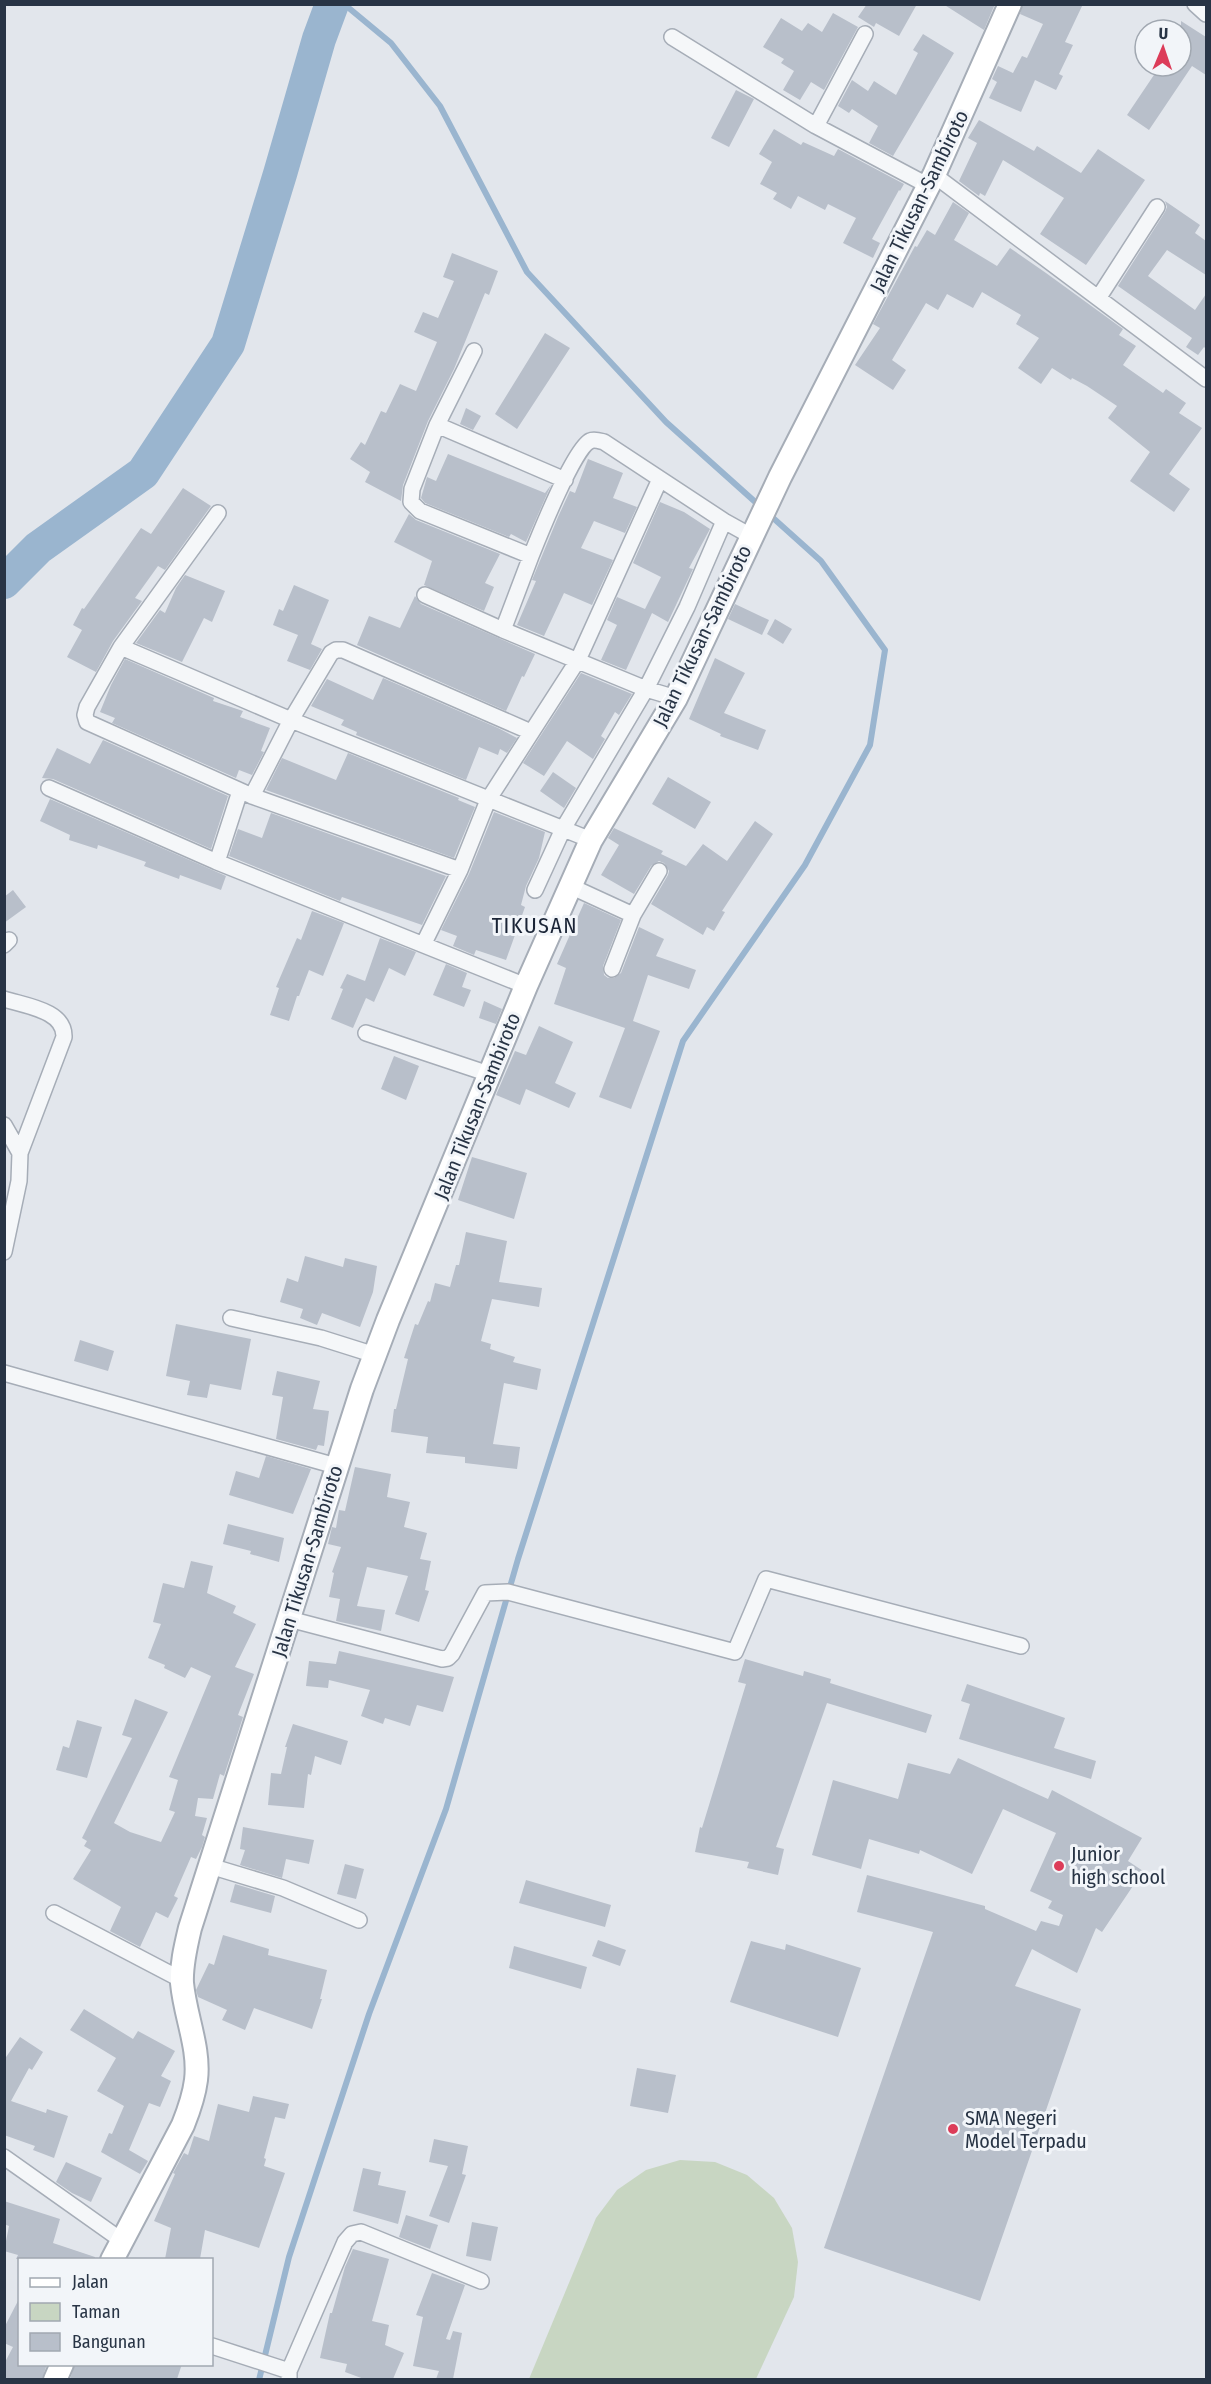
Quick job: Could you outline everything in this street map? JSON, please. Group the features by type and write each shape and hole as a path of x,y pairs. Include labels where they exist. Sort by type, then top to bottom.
{"street":[{"name":"Jalan Tikusan-Sambiroto","path":"117,2250 183,2125 191,2103 196,2079 195,2054 182,1980 190,1928 336,1466 375,1355 489,1074 591,840 676,698 780,477 931,181 1010,4"},
{"path":"1195,4 1206,14"},
{"path":"816,126 865,34"},
{"path":"672,37 816,126 931,181 1099,297 1206,379"},
{"path":"1099,297 1157,207"},
{"path":"474,351 437,425 412,489 411,502 414,507 531,556"},
{"path":"437,425 565,480"},
{"path":"503,630 531,556 565,480 583,447 590,441 604,442 724,521 752,534"},
{"path":"424,943 460,870 488,800 578,660 660,479"},
{"path":"218,513 121,647 87,707 85,715 87,722 246,793 460,870"},
{"path":"535,890 563,829 646,689 687,607 724,521"},
{"path":"425,595 646,689 676,698"},
{"path":"121,647 291,720 591,840"},
{"path":"217,862 246,793 331,653 336,650 343,650 531,732"},
{"path":"49,788 217,862 424,943 526,986"},
{"path":"612,969 633,915 658,871"},
{"path":"570,886 633,915"},
{"path":"4,999 52,1015 60,1021 64,1028 64,1037 20,1153 19,1181 4,1252"},
{"path":"366,1033 489,1074"},
{"path":"4,1125 20,1153"},
{"path":"231,1318 321,1338 375,1355"},
{"path":"4,1373 336,1466"},
{"path":"289,1619 441,1659 448,1658 452,1654 485,1593 508,1592 735,1652 766,1579 1021,1646"},
{"path":"210,1866 283,1888 359,1920"},
{"path":"54,1913 182,1980"},
{"path":"4,2157 117,2250"},
{"path":"213,2346 286,2373 345,2242 352,2234 360,2232 481,2282"}],"green space":[{"path":"680,2160 715,2162 747,2175 774,2198 792,2228 798,2262 794,2297 756,2379 529,2379 596,2218 617,2190 646,2170"}],"building":[{"path":"867,4 917,4 899,36 876,23 874,27 858,17"},
{"path":"943,4 995,4 984,30"},
{"path":"1023,4 1083,4 1065,42 1073,45 1059,74 1063,76 1056,90 1035,80 1021,112 989,98 997,82 992,79 998,66 1013,73 1022,56 1027,58 1043,24 1020,14"},
{"path":"833,13 858,27 824,90 811,82 800,100 783,90 794,71 781,63 784,59 763,47 781,18 802,31 808,23 822,32"},
{"path":"1193,29 1206,37 1206,75 1193,67"},
{"path":"923,34 954,53 893,156 869,143 878,126 852,109 849,113 838,106 852,80 868,91 874,81 896,95 918,53 913,50"},
{"path":"1152,78 1184,78 1149,130 1127,115"},
{"path":"736,90 754,99 729,147 711,138"},
{"path":"979,120 1034,151 1037,146 1081,173 1098,149 1145,180 1086,265 1040,234 1064,198 1003,160 985,196 980,193 979,196 959,181 977,143 968,138"},
{"path":"774,129 801,145 803,142 834,156 838,149 904,184 872,239 880,243 873,258 843,243 856,218 828,204 825,210 798,196 791,209 773,199 777,193 760,184 772,162 759,154"},
{"path":"1165,201 1200,225 1195,233 1206,241 1206,275 1167,250 1148,276 1195,310 1206,294 1206,349 1204,347 1198,355 1186,347 1192,338 1118,286 1165,212 1167,207"},
{"path":"953,202 969,213 954,240 997,266 1010,248 1046,273 1123,329 1119,335 1136,346 1123,365 1163,393 1166,389 1186,403 1179,413 1202,428 1169,474 1190,489 1174,512 1130,481 1150,452 1108,418 1117,406 1087,386 1072,378 1071,380 1052,368 1041,384 1018,368 1039,338 1016,324 1021,315 982,292 973,308 947,294 938,310 926,303 892,360 906,370 893,390 855,365 880,328 873,324 915,246 917,247 927,230 935,235"},
{"path":"452,253 498,271 489,295 485,293 454,369 428,421 403,485 401,501 365,482 370,472 350,459 361,442 365,445 381,411 386,413 400,384 416,391 437,342 414,332 423,312 438,318 454,281 443,277"},
{"path":"545,333 570,348 517,429 495,414"},
{"path":"466,408 481,416 473,430 460,424"},
{"path":"448,454 545,493 551,485 526,542 511,534 509,537 425,503 421,498 427,477 436,481"},
{"path":"588,459 623,473 613,498 637,507 625,533 594,521 581,548 613,560 592,605 564,593 544,636 517,625 536,581 532,580 558,517 570,491 575,493"},
{"path":"183,488 211,506 165,570 158,566 135,598 142,601 113,641 96,672 67,657 82,630 73,625 82,608 84,609 141,528 151,534"},
{"path":"660,502 684,512 710,529 689,568 693,569 668,622 652,613 626,670 601,660 617,625 607,620 617,597 645,609 661,577 633,563"},
{"path":"409,514 416,520 500,554 485,583 494,587 484,611 424,585 432,561 394,542"},
{"path":"185,575 225,591 212,622 204,618 182,662 136,643 160,610 165,613 176,588"},
{"path":"294,585 329,600 311,644 322,649 310,670 287,661 298,635 273,625 279,609 283,611"},
{"path":"415,596 421,604 535,654 506,711 357,645 369,616 400,628"},
{"path":"735,604 769,620 762,635 728,619"},
{"path":"775,619 792,629 783,644 767,634"},
{"path":"715,658 745,673 724,713 766,730 758,750 720,736 721,734 689,719"},
{"path":"125,659 214,698 213,701 243,711 240,717 270,728 261,751 264,752 252,775 239,770 236,778 112,723 115,718 100,712"},
{"path":"581,673 632,694 619,715 615,712 601,736 605,739 593,759 567,741 544,776 523,763"},
{"path":"383,678 517,738 507,753 500,749 498,755 479,747 466,780 356,735 357,732 341,725 344,720 311,706 327,679 373,700"},
{"path":"103,740 228,796 211,849 53,779 42,778 57,748 90,764"},
{"path":"348,753 459,798 458,800 475,807 454,858 266,790 282,758 336,780"},
{"path":"553,772 576,788 564,808 540,791"},
{"path":"668,777 711,802 695,829 652,804"},
{"path":"50,799 226,876 221,890 180,875 179,879 144,866 146,862 98,845 97,849 69,840 70,835 40,821"},
{"path":"494,812 545,832 539,858 526,886 521,905 525,907 506,960 476,950 474,955 453,946 457,936 441,930 469,874"},
{"path":"271,813 446,876 422,925 342,897 340,901 229,856 238,829 262,838"},
{"path":"755,821 773,834 722,911 725,912 714,931 707,927 703,935 651,904 668,875 669,871 664,863 659,861 651,866 634,894 601,875 619,845 608,838 614,828 663,851 661,854 686,866 703,844 727,861"},
{"path":"13,890 26,907 4,923 4,897"},
{"path":"584,903 621,920 603,966 604,975 608,978 614,978 621,973 639,927 664,939 656,956 696,970 689,989 648,975 633,1021 660,1031 631,1109 599,1097 625,1028 554,1004 566,968 557,964"},
{"path":"312,911 344,923 323,976 309,970 289,1021 270,1015 279,988 276,987 297,938 301,940"},
{"path":"380,938 416,952 405,976 389,968 374,1002 366,998 353,1028 331,1019 343,989 340,988 347,974 365,981"},
{"path":"446,964 467,973 462,987 471,990 464,1007 433,995"},
{"path":"484,1001 502,1009 496,1024 479,1018"},
{"path":"539,1026 573,1042 555,1083 576,1093 569,1108 526,1089 520,1105 496,1095 515,1051 526,1055"},
{"path":"394,1056 419,1066 406,1100 381,1089"},
{"path":"472,1157 527,1173 514,1219 458,1200"},
{"path":"466,1232 507,1241 499,1282 542,1288 539,1307 492,1299 481,1341 491,1344 490,1349 515,1357 513,1362 541,1369 537,1390 504,1383 493,1444 520,1447 517,1469 465,1463 465,1457 426,1453 428,1437 391,1432 394,1409 396,1409 408,1359 404,1358 415,1324 418,1325 428,1301 430,1302 435,1283 450,1287 456,1265 459,1265"},
{"path":"305,1256 343,1267 345,1258 377,1266 373,1292 360,1327 322,1313 317,1325 300,1318 303,1309 280,1302 287,1278 298,1282"},
{"path":"176,1324 251,1339 241,1390 210,1384 207,1398 187,1395 190,1381 166,1376"},
{"path":"80,1340 114,1351 108,1371 74,1361"},
{"path":"277,1371 320,1381 313,1409 329,1411 324,1446 318,1445 316,1450 276,1439 283,1397 272,1395"},
{"path":"266,1456 311,1469 293,1514 229,1495 236,1471 259,1478"},
{"path":"355,1467 391,1474 387,1497 410,1502 404,1527 427,1533 420,1559 431,1561 425,1590 429,1591 419,1622 395,1614 408,1576 367,1567 357,1606 385,1610 381,1631 336,1621 340,1599 329,1597 334,1573 332,1572 341,1547 328,1544 332,1527 336,1528 339,1510 345,1511"},
{"path":"228,1524 284,1538 279,1562 250,1554 251,1551 223,1544"},
{"path":"191,1561 213,1566 207,1593 236,1606 233,1613 256,1624 235,1667 254,1674 238,1715 243,1717 224,1776 220,1774 213,1799 198,1798 195,1816 207,1818 202,1835 205,1837 202,1847 196,1859 191,1857 174,1896 178,1898 168,1918 156,1912 140,1947 110,1931 121,1907 73,1879 91,1850 84,1846 87,1841 82,1838 132,1738 122,1735 135,1699 168,1712 114,1823 130,1832 161,1842 175,1812 169,1810 178,1780 169,1777 211,1676 191,1667 185,1678 164,1668 165,1665 148,1658 161,1624 153,1622 163,1583 184,1588"},
{"path":"339,1651 454,1677 443,1712 417,1705 410,1726 385,1718 383,1724 361,1716 370,1690 329,1680 328,1688 306,1686 309,1661 336,1664"},
{"path":"745,1659 803,1676 804,1671 831,1679 830,1683 932,1715 926,1733 827,1703 776,1847 784,1849 778,1875 747,1868 749,1862 695,1852 700,1827 702,1828 746,1684 738,1682"},
{"path":"967,1684 1065,1718 1054,1748 1096,1761 1091,1779 959,1739 970,1704 961,1701"},
{"path":"77,1720 102,1727 87,1778 56,1770 63,1746 69,1748"},
{"path":"293,1724 348,1741 341,1765 315,1756 311,1775 308,1774 304,1808 268,1805 271,1773 281,1774 287,1747 285,1747"},
{"path":"958,1758 1048,1799 1052,1790 1142,1838 1128,1861 1143,1871 1102,1932 1096,1928 1077,1973 1032,1949 1015,1986 1081,2009 980,2301 824,2248 933,1932 857,1912 867,1875 985,1906 985,1909 1036,1931 1041,1921 1059,1926 1063,1915 1048,1908 1052,1901 1030,1891 1056,1833 1003,1809 972,1874 920,1850 919,1854 869,1839 861,1869 812,1855 833,1780 898,1799 908,1763 950,1774"},
{"path":"243,1827 314,1840 309,1864 286,1859 282,1878 240,1865 245,1850 240,1849"},
{"path":"345,1864 364,1869 356,1899 337,1894"},
{"path":"526,1880 611,1905 605,1927 519,1903"},
{"path":"235,1884 275,1896 271,1913 230,1902"},
{"path":"223,1935 269,1949 268,1955 327,1970 320,1999 322,1999 312,2029 254,2008 245,2030 222,2020 227,2010 198,1997 196,1990 209,1963 214,1965"},
{"path":"598,1940 626,1950 620,1966 592,1956"},
{"path":"751,1941 785,1950 786,1944 861,1968 838,2037 730,2002"},
{"path":"514,1946 587,1967 581,1989 509,1968"},
{"path":"84,2009 133,2039 138,2031 175,2051 161,2076 171,2081 160,2107 149,2103 129,2150 148,2161 140,2174 101,2152 124,2106 97,2091 116,2058 70,2030"},
{"path":"20,2037 43,2052 32,2070 29,2068 11,2101 46,2113 47,2109 68,2116 54,2158 33,2150 35,2146 4,2135 4,2060"},
{"path":"637,2068 676,2075 668,2113 630,2106"},
{"path":"253,2096 289,2104 285,2119 275,2117 264,2158 266,2159 264,2166 285,2173 259,2248 205,2230 200,2258 165,2258 171,2228 154,2221 175,2174 173,2173 184,2153 188,2155 194,2136 209,2141 218,2104 249,2112"},
{"path":"434,2139 468,2146 462,2174 466,2175 449,2223 429,2216 448,2166 429,2162"},
{"path":"66,2162 102,2178 91,2202 56,2182"},
{"path":"363,2168 381,2172 378,2185 406,2191 398,2224 353,2211"},
{"path":"4,2201 60,2219 53,2243 95,2258 16,2259 18,2255 4,2251 9,2226 4,2224"},
{"path":"406,2215 438,2225 430,2249 399,2237"},
{"path":"472,2222 498,2227 491,2261 466,2256"},
{"path":"353,2249 389,2259 372,2321 389,2325 385,2345 404,2353 393,2379 364,2379 345,2372 347,2364 320,2358 330,2313 332,2313 345,2267"},
{"path":"432,2273 465,2285 446,2339 450,2340 453,2331 462,2333 453,2379 436,2379 439,2371 413,2366 423,2317 416,2315"},
{"path":"18,2301 18,2366 46,2366 42,2379 4,2379 4,2364 13,2347 4,2343 4,2328"},
{"path":"74,2366 181,2366 177,2379 70,2379"}],"waterway":[{"path":"4,582 38,548 143,473 228,344 319,39 332,4"},
{"path":"259,2380 289,2257 369,2014 446,1809 518,1559 683,1041 805,865 870,745 885,650 821,561 666,422 527,272 440,106 391,43 344,4"}],"place":[{"name":"Junior high school","path":"1059,1866"},
{"name":"SMA Negeri Model Terpadu","path":"953,2129"}],"district":[{"name":"TIKUSAN","path":"535,925"}]}
